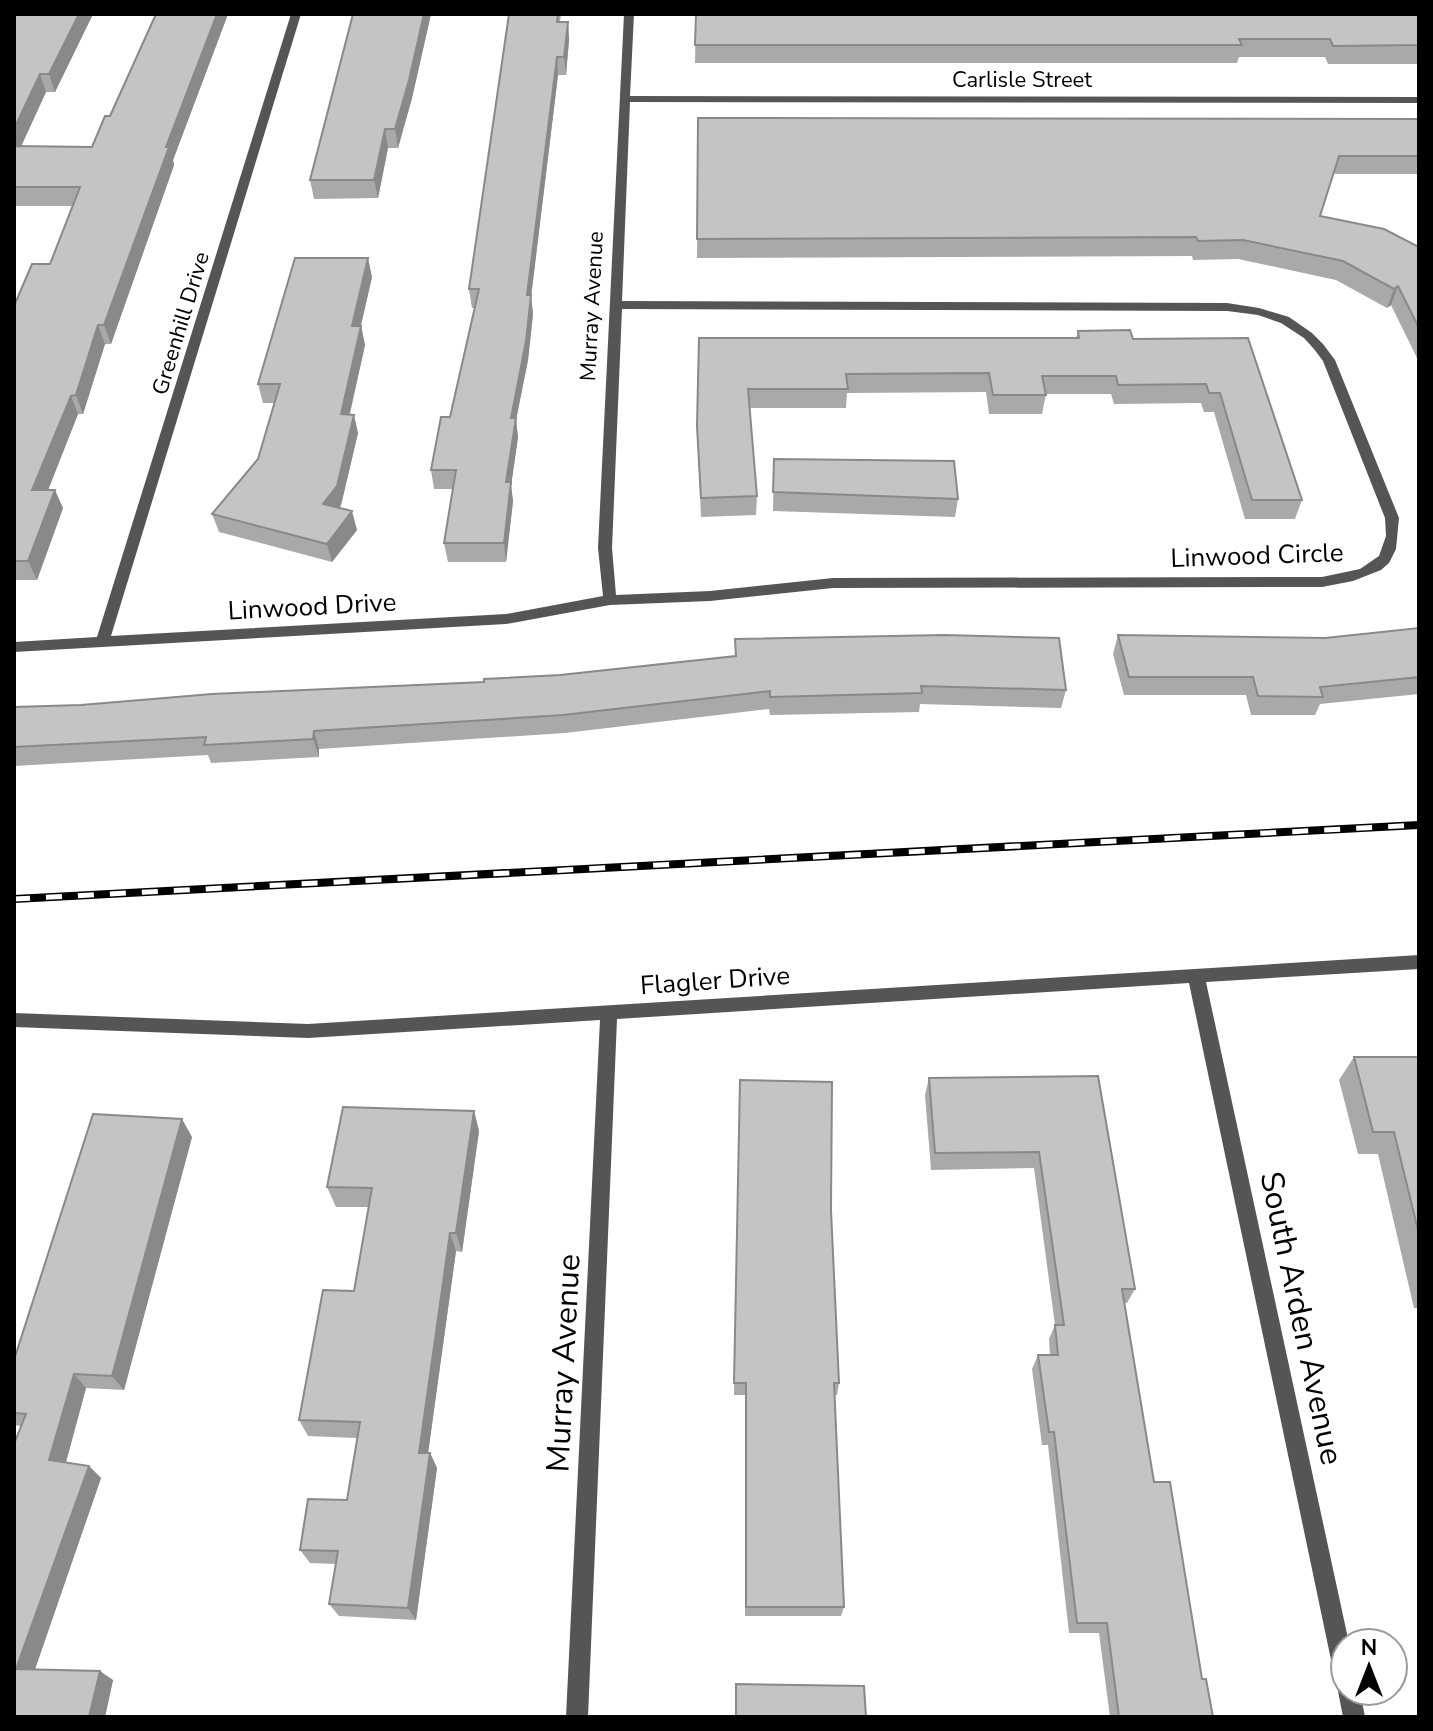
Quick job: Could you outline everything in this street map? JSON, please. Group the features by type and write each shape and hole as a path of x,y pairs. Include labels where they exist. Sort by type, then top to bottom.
{"street":[{"name":"Greenhill Drive","path":"102,643 296,14"},
{"name":"Murray Avenue","path":"610,600 605,548 629,14"},
{"name":"Carlisle Street","path":"625,99 1419,100"},
{"name":"Linwood Circle","path":"610,600 710,596 833,583 1322,582 1361,575 1385,561 1394,542 1392,518 1329,360 1314,338 1291,321 1261,310 1227,307 614,305"},
{"name":"Linwood Drive","path":"14,647 506,619 610,600"},
{"name":"Flagler Drive","path":"14,1020 308,1031 1419,962"},
{"name":"South Arden Avenue","path":"1196,975 1335,1627"},
{"name":"Murray Avenue","path":"577,1717 609,1012"}],"building":[{"path":"15,14 79,14 49,74 40,74 14,129"},
{"path":"156,14 217,14 166,147 169,147 104,325 98,325 76,395 71,396 32,490 55,490 28,561 14,561 14,306 32,264 50,264 80,187 14,187 14,146 92,147 105,116 110,116"},
{"path":"353,14 424,14 395,129 385,129 374,180 310,180"},
{"path":"509,14 558,14 557,22 568,22 564,57 557,57 527,295 531,295 526,341 511,418 516,418 506,482 511,482 504,543 444,543 456,470 431,470 441,417 450,417 479,289 469,289"},
{"path":"696,14 1419,14 1419,45 1333,46 1330,39 1239,39 1242,45 695,45"},
{"path":"698,118 1419,119 1419,156 1339,156 1320,216 1384,229 1419,247 1419,328 1398,286 1394,289 1343,261 1243,240 1198,241 1196,237 697,239"},
{"path":"295,258 368,258 352,326 361,326 341,414 354,415 337,486 323,504 352,511 327,544 212,514 258,459 280,384 258,384"},
{"path":"1130,330 1133,339 1248,338 1302,500 1252,500 1220,393 1209,393 1206,384 1118,385 1116,376 1042,376 1046,395 993,395 989,373 846,374 848,389 748,389 757,496 701,498 697,426 699,338 1079,338 1078,331"},
{"path":"774,459 954,461 958,499 773,492"},
{"path":"1419,628 1419,677 1320,687 1323,697 1258,696 1253,677 1129,677 1118,635 1325,638"},
{"path":"944,635 1059,638 1066,690 921,686 922,693 770,697 770,691 563,715 314,731 313,739 204,745 206,737 14,747 14,707 212,694 484,682 484,679 560,675 736,656 735,639"},
{"path":"1354,1057 1419,1057 1419,1234 1394,1132 1373,1132"},
{"path":"1098,1076 1135,1289 1122,1289 1154,1482 1170,1482 1202,1679 1206,1679 1213,1717 1119,1717 1107,1623 1077,1623 1054,1432 1049,1432 1038,1355 1058,1355 1055,1325 1064,1325 1039,1152 935,1153 929,1078"},
{"path":"740,1080 832,1082 831,1210 839,1383 834,1383 844,1607 746,1607 746,1383 734,1383"},
{"path":"343,1107 474,1111 456,1233 450,1233 419,1453 430,1453 408,1608 329,1604 338,1551 300,1550 308,1499 347,1500 360,1422 299,1420 323,1290 354,1291 372,1188 327,1187"},
{"path":"93,1114 182,1119 112,1376 74,1374 49,1460 89,1466 16,1669 100,1671 89,1717 14,1717 14,1444 26,1414 14,1413 14,1360"},
{"path":"736,1684 864,1686 866,1717 736,1717"}],"railway":[{"path":"14,899 1419,825"}]}
